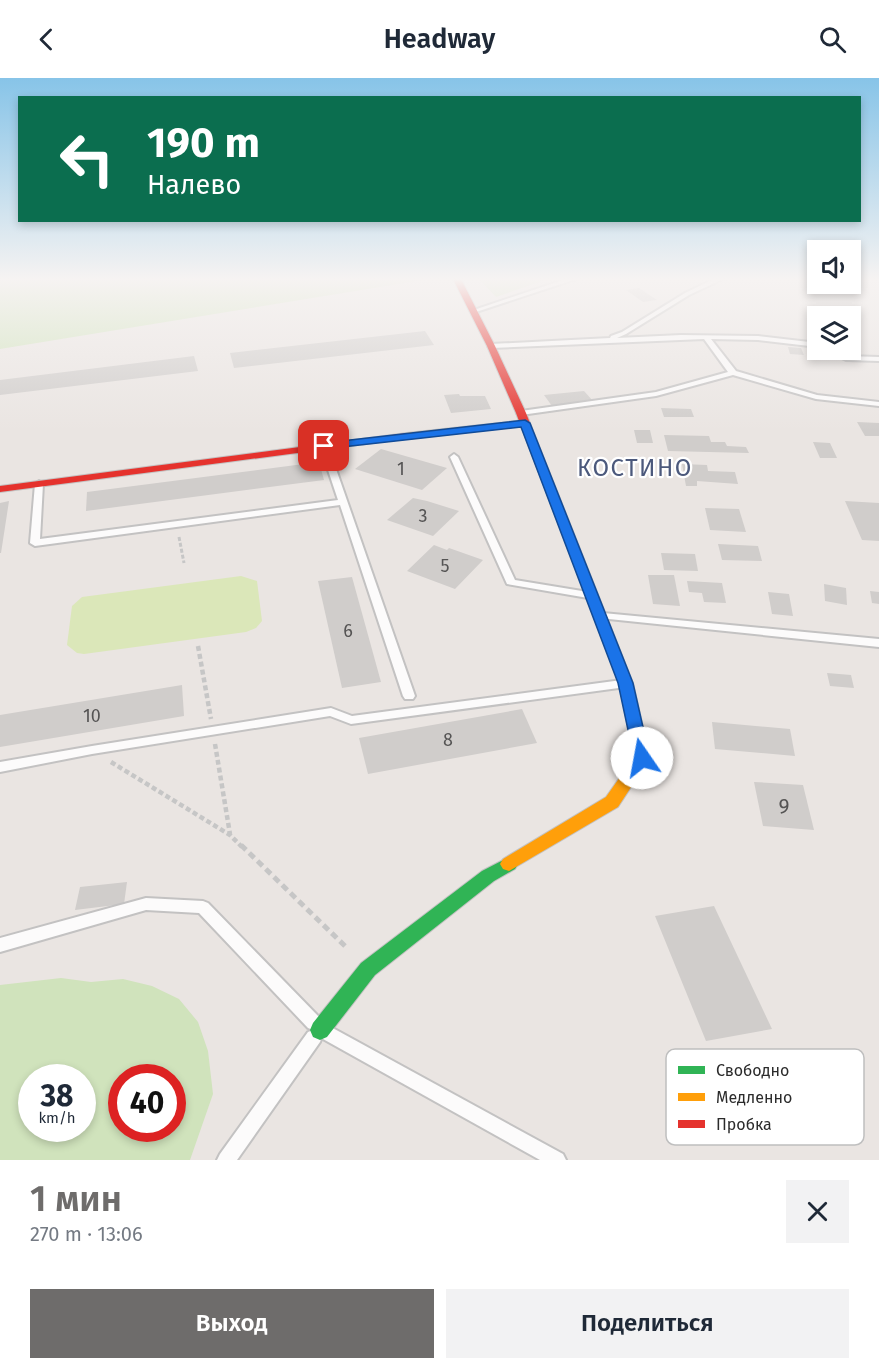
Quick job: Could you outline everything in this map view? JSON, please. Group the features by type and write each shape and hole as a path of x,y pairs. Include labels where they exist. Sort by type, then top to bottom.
{"street":[{"path":"320,1030 368,969 488,876 612,802 642,758 626,683 523,418 483,329"},
{"path":"0,489 523,418"}],"lane":[{"path":"605,340 630,329"},
{"path":"706,338 733,373"},
{"path":"491,346 706,338 758,338 807,344"},
{"path":"861,358 879,359"},
{"path":"523,418 656,394 733,373 816,397 879,404"},
{"path":"324,446 409,696"},
{"path":"454,457 510,582 591,596"},
{"path":"39,484 35,543 342,502"},
{"path":"600,616 879,644"},
{"path":"0,767 331,712 351,720 626,683"},
{"path":"0,945 146,903 203,907 320,1030 557,1160"},
{"path":"226,1160 320,1030"}],"path":[{"path":"177,524 184,563"},
{"path":"92,750 230,835 368,969"}],"green space":[{"path":"0,329 120,329 0,349"},
{"path":"241,576 257,581 262,621 256,628 246,632 84,654 77,653 67,645 72,606 82,597"},
{"path":"61,978 91,982 123,979 152,986 179,999 198,1022 208,1051 213,1094 190,1160 0,1160 0,985"}],"building":[{"path":"425,331 434,345 234,368 230,353"},
{"path":"788,347 801,348 804,355 790,354"},
{"path":"194,356 198,371 0,395 0,380"},
{"path":"584,391 593,401 552,406 544,395"},
{"path":"459,394 460,396 485,396 491,409 451,413 444,395"},
{"path":"661,408 691,409 694,417 664,417"},
{"path":"857,422 879,423 879,436 865,436"},
{"path":"634,430 650,430 653,443 637,443"},
{"path":"664,435 709,436 711,442 725,442 727,446 746,447 749,453 668,451"},
{"path":"813,442 830,443 837,458 820,458"},
{"path":"381,449 447,468 422,490 355,469"},
{"path":"319,462 324,480 86,511 87,492"},
{"path":"682,464 707,465 708,471 735,472 738,484 697,481 697,486 686,486"},
{"path":"413,498 459,511 433,536 387,520"},
{"path":"9,501 1,553 0,553 0,503"},
{"path":"845,501 879,503 879,541 862,540"},
{"path":"705,508 739,509 746,532 710,530"},
{"path":"718,544 758,546 762,561 722,560"},
{"path":"434,545 483,560 455,589 407,571"},
{"path":"661,553 695,554 698,571 664,570"},
{"path":"648,575 674,575 680,606 653,604"},
{"path":"352,577 381,682 342,688 318,581"},
{"path":"687,581 722,583 726,603 704,602 702,593 689,592"},
{"path":"824,584 846,588 847,605 825,601"},
{"path":"870,591 879,592 879,604 872,603"},
{"path":"768,592 789,594 793,616 772,614"},
{"path":"827,673 851,675 854,688 830,686"},
{"path":"182,685 184,716 0,747 0,715"},
{"path":"522,709 537,743 368,774 359,738"},
{"path":"712,722 790,729 795,756 715,749"},
{"path":"754,782 803,785 814,830 763,826"},
{"path":"127,882 124,904 75,910 80,887"},
{"path":"714,906 772,1029 706,1041 655,916"}],"traffic: fast":[{"path":"320,1030 368,969 488,876 509,864"}],"traffic: slow":[{"path":"407,436 525,423"},
{"path":"509,864 612,802 642,758 626,683 578,559"}],"traffic: jam":[{"path":"483,329 521,413 578,559"},
{"path":"0,489 407,436"}],"district":[{"name":"КОСТИНО","path":"635,468"}],"route":[{"path":"324,446 525,423 626,683 642,758"}]}
